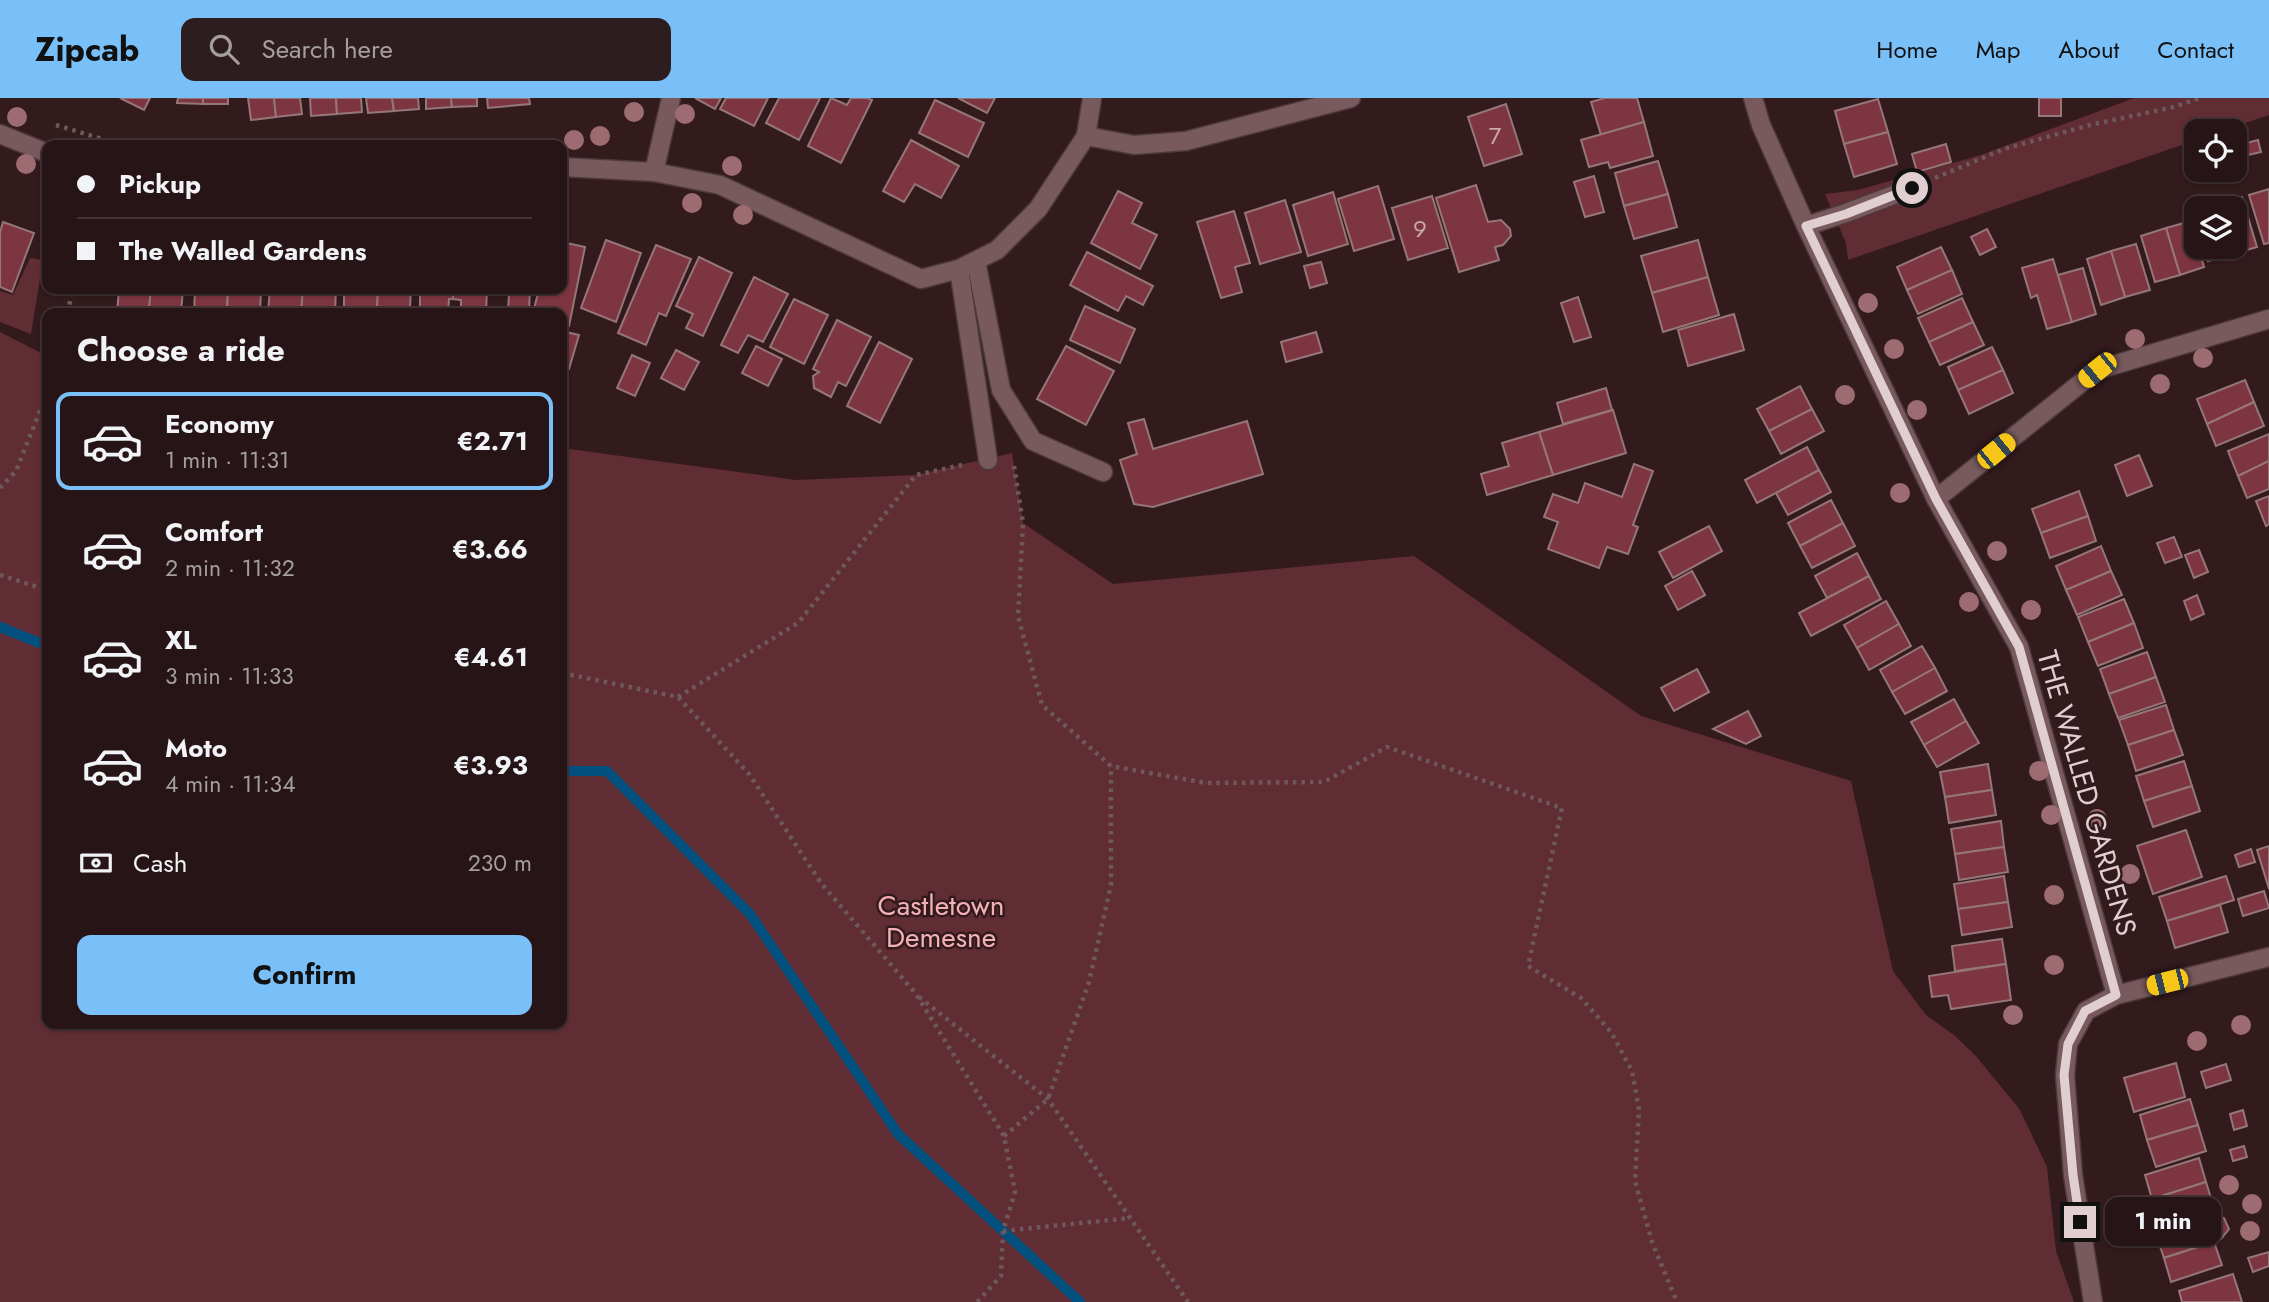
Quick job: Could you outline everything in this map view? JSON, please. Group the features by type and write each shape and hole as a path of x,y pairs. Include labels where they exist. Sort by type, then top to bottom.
{"street":[{"path":"654,172 671,98"},
{"path":"567,167 654,172 720,185 921,279 959,269 997,250 1038,209 1086,136 1092,98"},
{"path":"1086,136 1134,145 1186,141 1350,98"},
{"name":"THE WALLED GARDENS","path":"1753,98 1806,226 1936,499 2019,647 2116,995"},
{"path":"0,134 42,151"},
{"path":"1806,226 1846,214 1912,188"},
{"path":"976,261 1001,390 1033,441 1103,472"},
{"path":"959,269 988,460"},
{"path":"1936,499 2097,370 2269,320"},
{"path":"2093,1302 2073,1175 2064,1075 2068,1044 2085,1011 2116,995 2269,957"}],"path":[{"path":"1912,188 2004,149 2090,125 2174,107 2200,98"},
{"path":"50,123 100,140"},
{"path":"0,488 16,471 42,406"},
{"path":"678,697 798,623 916,475 1012,453 1023,523 1018,616 1042,705 1111,766 1206,783 1324,782 1387,747 1562,808 1528,966 1581,998 1611,1032 1632,1070 1639,1110 1635,1181 1652,1242 1677,1302"},
{"path":"0,576 42,589"},
{"path":"567,674 678,697 749,774 821,883 916,994 1003,1136 1016,1192 1003,1231 1001,1276 977,1302"},
{"path":"1003,1136 1048,1098 1089,982 1111,885 1111,766"},
{"path":"916,994 1048,1098 1188,1302"},
{"path":"1003,1231 1130,1218"}],"green space":[{"path":"2134,98 2269,98 2269,115 2247,122 2247,119 2184,119 2184,144 1848,260 1846,243 1825,194 1858,190 1981,155"},
{"path":"30,258 42,260 31,334 0,322 0,291 13,295"},
{"name":"Castletown Demesne","path":"0,332 42,353 42,1029 567,1029 567,449 796,480 916,475 1012,453 1023,523 1113,584 1414,556 1641,716 1851,781 1893,971 1926,1015 1954,1035 1976,1056 2020,1110 2047,1167 2056,1251 2074,1302 0,1302"}],"building":[{"path":"120,98 150,98 144,110"},
{"path":"178,98 203,98 203,104 177,103"},
{"path":"203,98 228,98 228,104 203,104"},
{"path":"248,98 274,98 276,117 251,120"},
{"path":"274,98 300,98 302,114 276,117"},
{"path":"310,98 336,98 337,114 311,116"},
{"path":"336,98 361,98 362,112 337,114"},
{"path":"366,98 392,98 394,111 368,113"},
{"path":"392,98 418,98 419,109 394,111"},
{"path":"426,98 451,98 452,107 426,109"},
{"path":"451,98 477,98 477,106 452,107"},
{"path":"487,98 529,98 530,104 488,108"},
{"path":"695,98 721,98 715,109"},
{"path":"726,98 768,98 754,126 720,109"},
{"path":"779,98 820,98 799,140 766,123"},
{"path":"831,98 847,105 851,98 872,100 841,163 808,146"},
{"path":"958,98 995,98 987,113"},
{"path":"1605,98 1637,98 1644,122 1601,135 1591,102"},
{"path":"2039,98 2061,98 2061,116 2039,116"},
{"path":"1878,99 1888,132 1844,144 1835,111"},
{"path":"935,100 984,123 968,157 919,133"},
{"path":"1506,104 1522,154 1484,166 1468,117"},
{"path":"1644,122 1653,156 1610,168 1608,162 1589,167 1581,140"},
{"path":"1888,132 1897,164 1854,177 1844,144"},
{"path":"911,140 959,166 941,198 915,184 904,202 883,191"},
{"path":"2258,140 2261,152 2247,155 2247,143"},
{"path":"1946,144 1951,162 1917,172 1912,154"},
{"path":"1658,161 1668,194 1624,206 1615,173"},
{"path":"1594,176 1604,212 1585,217 1574,182"},
{"path":"1476,185 1488,222 1501,220 1510,229 1511,236 1503,245 1495,247 1499,260 1459,272 1436,198"},
{"path":"1378,186 1394,239 1354,251 1338,199"},
{"path":"2269,189 2269,243 2264,244 2249,195"},
{"path":"1118,191 1142,203 1132,223 1157,235 1140,269 1091,243"},
{"path":"1333,192 1348,244 1308,256 1293,205"},
{"path":"1668,194 1677,227 1634,239 1624,206"},
{"path":"1432,196 1448,248 1408,260 1392,208"},
{"path":"1285,200 1301,252 1260,264 1245,213"},
{"path":"1234,211 1250,263 1235,267 1242,292 1221,298 1197,222"},
{"path":"2247,214 2257,247 2247,250"},
{"path":"3,222 34,233 12,292 0,287 0,232"},
{"path":"2184,223 2184,259 2202,259 2204,267 2180,275 2166,228"},
{"path":"2166,228 2180,275 2155,282 2141,236"},
{"path":"1987,229 1996,247 1980,255 1971,237"},
{"path":"606,240 641,253 616,322 581,308"},
{"path":"1698,240 1708,277 1652,293 1641,256"},
{"path":"567,243 585,247 569,326 567,308 534,308 538,294 567,294"},
{"path":"2136,244 2150,290 2125,297 2111,251"},
{"path":"656,245 691,259 666,316 659,313 646,345 618,333"},
{"path":"1941,247 1952,270 1907,290 1897,267"},
{"path":"2111,251 2125,297 2101,305 2087,259"},
{"path":"1087,252 1153,286 1143,305 1126,296 1118,311 1070,285"},
{"path":"699,257 732,273 703,336 686,328 693,314 676,306"},
{"path":"2053,259 2072,322 2047,329 2037,295 2031,298 2022,268"},
{"path":"1321,262 1327,283 1310,288 1304,266"},
{"path":"2083,268 2096,314 2072,322 2058,275"},
{"path":"1952,270 1962,294 1918,314 1907,290"},
{"path":"754,277 788,294 763,342 748,335 738,353 721,345"},
{"path":"1708,277 1719,315 1663,332 1652,293"},
{"path":"119,294 150,294 149,308 117,308"},
{"path":"150,294 183,294 181,308 149,308"},
{"path":"195,294 228,294 227,308 194,308"},
{"path":"228,294 261,294 260,308 227,308"},
{"path":"270,294 303,294 301,308 268,308"},
{"path":"303,294 336,294 335,308 301,308"},
{"path":"344,294 378,294 377,308 344,308"},
{"path":"378,294 411,294 410,307 377,307"},
{"path":"420,294 453,294 453,299 449,299 448,308 420,308"},
{"path":"453,294 487,294 486,308 461,308 461,300 453,299"},
{"path":"509,294 530,294 529,308 508,308"},
{"path":"1578,297 1591,337 1574,342 1561,303"},
{"path":"1962,298 1973,322 1929,342 1918,318"},
{"path":"794,299 828,315 804,364 770,347"},
{"path":"1085,306 1135,329 1120,363 1070,340"},
{"path":"1734,314 1744,350 1688,366 1678,330"},
{"path":"837,320 871,337 846,386 838,382 831,397 814,388 813,376 819,372 813,369"},
{"path":"1973,322 1984,345 1940,365 1929,342"},
{"path":"567,332 579,335 567,368"},
{"path":"1316,332 1322,352 1286,362 1281,342"},
{"path":"879,342 912,359 880,423 847,406"},
{"path":"756,346 782,359 768,386 742,373"},
{"path":"1066,346 1114,371 1086,425 1037,399"},
{"path":"1992,347 2003,370 1958,390 1948,367"},
{"path":"676,350 699,362 684,390 661,378"},
{"path":"632,355 650,363 635,396 617,388"},
{"path":"2003,370 2013,393 1969,414 1958,390"},
{"path":"2245,380 2254,402 2207,424 2197,399"},
{"path":"1800,386 1812,409 1769,431 1757,409"},
{"path":"1606,388 1612,410 1563,424 1557,403"},
{"path":"2254,402 2264,426 2216,446 2207,424"},
{"path":"1812,409 1824,431 1781,454 1769,431"},
{"path":"1613,410 1626,453 1553,475 1539,432"},
{"path":"1144,419 1153,449 1247,421 1263,474 1153,507 1134,504 1120,460 1137,454 1128,423"},
{"path":"1539,432 1553,475 1487,495 1481,474 1509,466 1502,443"},
{"path":"2269,434 2269,461 2238,476 2228,451"},
{"path":"1807,447 1819,470 1757,503 1745,480"},
{"path":"2139,455 2152,486 2127,496 2115,465"},
{"path":"2269,461 2269,489 2247,498 2238,476"},
{"path":"1634,464 1653,471 1633,525 1638,527 1628,554 1607,547 1599,568 1548,549 1558,522 1544,517 1553,494 1578,503 1585,483 1622,497"},
{"path":"1819,470 1831,492 1788,515 1776,493"},
{"path":"2079,491 2088,516 2041,533 2032,509"},
{"path":"2269,496 2269,524 2266,526 2256,501"},
{"path":"1831,500 1843,523 1800,546 1788,523"},
{"path":"2088,516 2096,541 2050,558 2041,533"},
{"path":"1843,523 1855,546 1812,568 1800,546"},
{"path":"1709,526 1722,551 1673,578 1659,552"},
{"path":"2174,537 2182,557 2165,563 2157,543"},
{"path":"2101,546 2111,571 2066,590 2056,566"},
{"path":"2199,550 2208,572 2194,578 2185,555"},
{"path":"1857,553 1869,576 1827,598 1815,576"},
{"path":"1692,571 1705,595 1678,610 1665,586"},
{"path":"2111,571 2122,595 2077,615 2066,590"},
{"path":"1869,576 1881,599 1811,636 1799,613"},
{"path":"2197,595 2204,614 2191,620 2184,601"},
{"path":"2124,599 2134,623 2088,642 2078,617"},
{"path":"1886,601 1899,624 1857,648 1844,625"},
{"path":"2134,623 2143,648 2098,666 2088,642"},
{"path":"1899,624 1911,646 1869,670 1857,648"},
{"path":"1922,646 1935,668 1892,692 1880,670"},
{"path":"2147,652 2156,677 2109,694 2100,669"},
{"path":"1935,668 1947,691 1905,714 1892,692"},
{"path":"1697,669 1709,692 1674,711 1661,688"},
{"path":"2156,677 2165,702 2118,718 2109,694"},
{"path":"1954,699 1966,721 1924,745 1911,722"},
{"path":"2166,705 2174,730 2128,745 2119,720"},
{"path":"1748,711 1761,736 1746,744 1713,729"},
{"path":"1966,721 1979,743 1937,767 1924,745"},
{"path":"2174,730 2183,755 2136,771 2128,745"},
{"path":"2184,761 2192,786 2144,801 2136,776"},
{"path":"1988,764 1992,790 1945,797 1940,772"},
{"path":"2192,786 2200,811 2153,827 2144,801"},
{"path":"1992,790 1996,815 1949,823 1945,797"},
{"path":"2001,821 2004,847 1955,854 1951,829"},
{"path":"2186,830 2202,877 2153,894 2137,846"},
{"path":"2269,846 2269,889 2257,850"},
{"path":"2004,847 2008,872 1959,880 1955,854"},
{"path":"2251,849 2255,862 2239,867 2235,855"},
{"path":"2004,876 2008,902 1958,909 1954,884"},
{"path":"2226,876 2234,900 2167,921 2159,897"},
{"path":"2264,891 2269,908 2243,916 2238,899"},
{"path":"2008,902 2012,927 1962,935 1958,909"},
{"path":"2220,905 2228,932 2175,948 2167,921"},
{"path":"2002,939 2006,964 1955,971 1952,946"},
{"path":"2006,964 2011,1000 1951,1009 1948,995 1932,997 1929,976"},
{"path":"2176,1063 2185,1097 2134,1112 2124,1078"},
{"path":"2226,1064 2231,1080 2206,1088 2201,1072"},
{"path":"2190,1099 2198,1125 2147,1140 2140,1115"},
{"path":"2243,1110 2247,1126 2234,1130 2230,1114"},
{"path":"2198,1125 2206,1151 2156,1167 2147,1140"},
{"path":"2244,1146 2247,1157 2233,1161 2230,1150"},
{"path":"2199,1158 2206,1182 2152,1199 2145,1175"},
{"path":"2206,1182 2214,1208 2160,1224 2152,1199"},
{"path":"2217,1216 2224,1218 2229,1229 2221,1239 2164,1258 2156,1235"},
{"path":"2214,1242 2222,1265 2171,1282 2164,1258"},
{"path":"2269,1252 2269,1266 2253,1272 2248,1258"},
{"path":"2233,1274 2242,1302 2182,1302 2179,1291"}],"waterway":[{"path":"0,627 42,644"},
{"path":"567,771 607,771 750,914 898,1134 1080,1302"}],"route":[{"path":"1912,188 1846,214 1806,226 1936,499 2019,647 2105,955 2116,995 2085,1011 2068,1044 2064,1075 2080,1222"}]}
